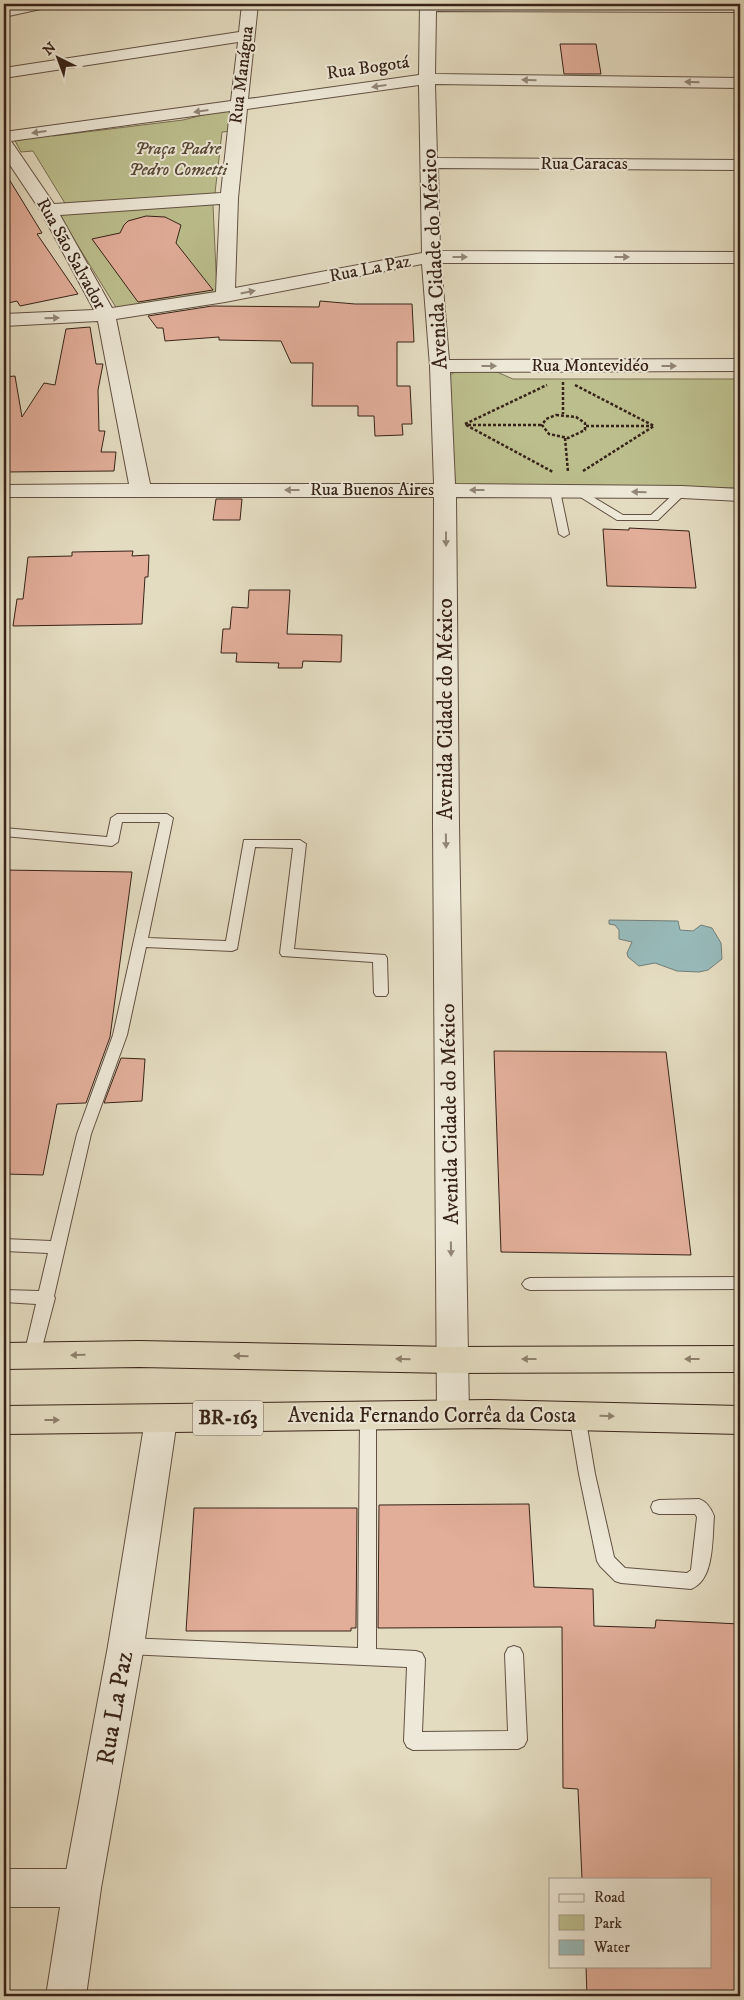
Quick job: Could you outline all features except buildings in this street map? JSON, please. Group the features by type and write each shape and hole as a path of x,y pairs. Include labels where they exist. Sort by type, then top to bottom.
{"highway":[{"path":"18,1356 139,1354 452,1360 740,1360"},
{"name":"Avenida Fernando Corrêa da Costa","path":"4,1420 161,1420 453,1414 577,1415 740,1420"}],"street":[{"path":"4,12 45,4"},
{"name":"Rua Manágua","path":"225,296 229,198 250,4"},
{"path":"428,5 740,7"},
{"name":"Avenida Cidade do México","path":"428,5 427,79 431,257 440,366 445,490 446,825 453,1414"},
{"path":"4,73 247,36"},
{"name":"Rua Bogotá","path":"4,137 427,79 740,83"},
{"name":"Rua São Salvador","path":"4,144 49,210 106,315 141,491"},
{"name":"Rua Caracas","path":"429,163 740,165"},
{"path":"49,210 229,198"},
{"name":"Rua La Paz","path":"4,320 106,315 225,296 431,257 740,257"},
{"name":"Rua Montevidéo","path":"440,366 740,365"},
{"name":"Rua Buenos Aires","path":"4,491 445,490 568,483 740,495"},
{"name":"Rua La Paz","path":"66,1996 82,1888 126,1646 161,1420"},
{"path":"4,1888 82,1888"}],"lane":[{"path":"564,534 568,483"},
{"path":"4,832 112,842 118,818 167,818 120,1035 84,1134 47,1298 18,1356"},
{"path":"140,942 232,946 249,843 300,844 287,953 380,958 381,993"},
{"path":"4,1245 58,1247"},
{"path":"530,1284 740,1283"},
{"path":"4,1296 47,1298"},
{"path":"577,1415 587,1474 606,1561 621,1575 690,1582 699,1573 706,1516 699,1506 659,1507"},
{"path":"367,1657 368,1416"},
{"path":"126,1646 416,1659 413,1741 518,1740 514,1654"}],"path":[{"path":"465,425 554,382 544,382"},
{"path":"563,414 561,382 579,382"},
{"path":"569,382 654,426"},
{"path":"542,426 546,419 563,414 581,419 586,426"},
{"path":"464,415 465,434"},
{"path":"465,425 568,483"},
{"path":"465,425 542,426"},
{"path":"542,426 552,436 565,438 582,433 586,426"},
{"path":"586,426 654,426"},
{"path":"568,483 654,426"},
{"path":"565,438 568,483"}],"green space":[{"name":"Praça Padre Pedro Cometti","path":"227,109 233,111 232,131 222,132 215,193 213,194 66,205 33,151 21,152 13,137 51,132 53,136 183,120"},
{"path":"211,203 213,205 217,293 117,309 59,215 62,213"},
{"path":"457,371 497,372 513,379 740,379 740,488 459,486 455,482 450,375"}],"water":[{"path":"609,920 678,921 680,930 693,931 701,925 712,928 721,943 722,959 708,970 699,972 677,971 655,963 639,966 628,957 627,953 632,942 619,939 619,930 615,925 609,924"}]}
